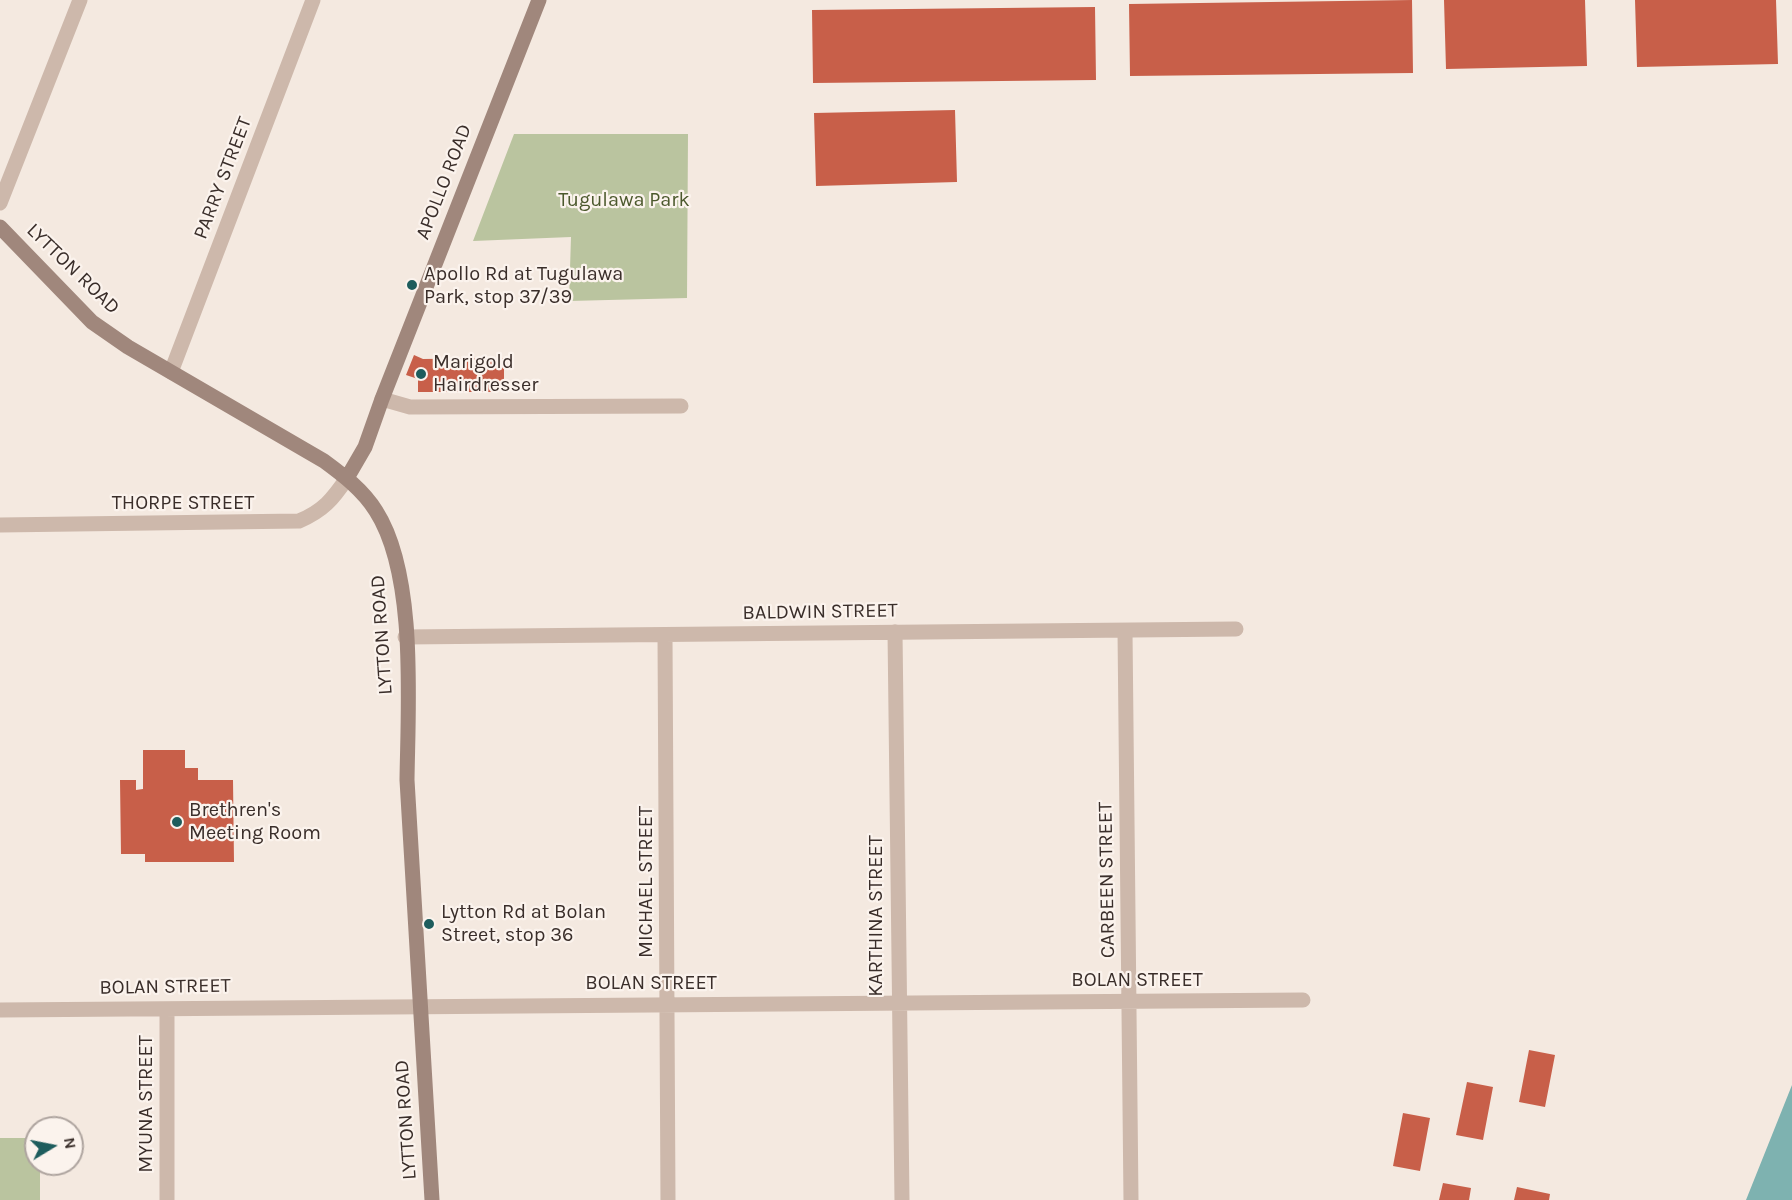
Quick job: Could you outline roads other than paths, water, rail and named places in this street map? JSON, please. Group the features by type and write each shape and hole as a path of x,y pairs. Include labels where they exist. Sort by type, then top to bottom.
{"main road":[{"name":"APOLLO ROAD","path":"347,478 365,447 539,0"},
{"name":"LYTTON ROAD","path":"0,227 92,322 171,372 324,461 347,478 376,511 392,541 402,580 408,712 407,780 432,1200"}],"street":[{"path":"0,203 80,0"},
{"name":"PARRY STREET","path":"171,372 313,0"},
{"path":"382,399 410,407 681,406"},
{"name":"THORPE STREET","path":"0,525 299,521 317,513 331,502 347,478"},
{"name":"BALDWIN STREET","path":"405,637 1236,629"},
{"name":"CARBEEN STREET","path":"1125,631 1131,1200"},
{"name":"KARTHINA STREET","path":"895,632 902,1200"},
{"name":"MICHAEL STREET","path":"665,636 668,1200"},
{"name":"BOLAN STREET","path":"0,1010 1303,1000"},
{"name":"MYUNA STREET","path":"167,1009 167,1200"}],"water":[{"path":"1792,1085 1792,1200 1746,1200"}],"place":[{"name":"Apollo Rd at Tugulawa Park, stop 37/39","path":"412,285"},
{"name":"Marigold Hairdresser","path":"421,374"},
{"name":"Brethren's Meeting Room","path":"177,822"},
{"name":"Lytton Rd at Bolan Street, stop 36","path":"429,924"}],"park label":[{"name":"Tugulawa Park","path":"624,200"}]}
